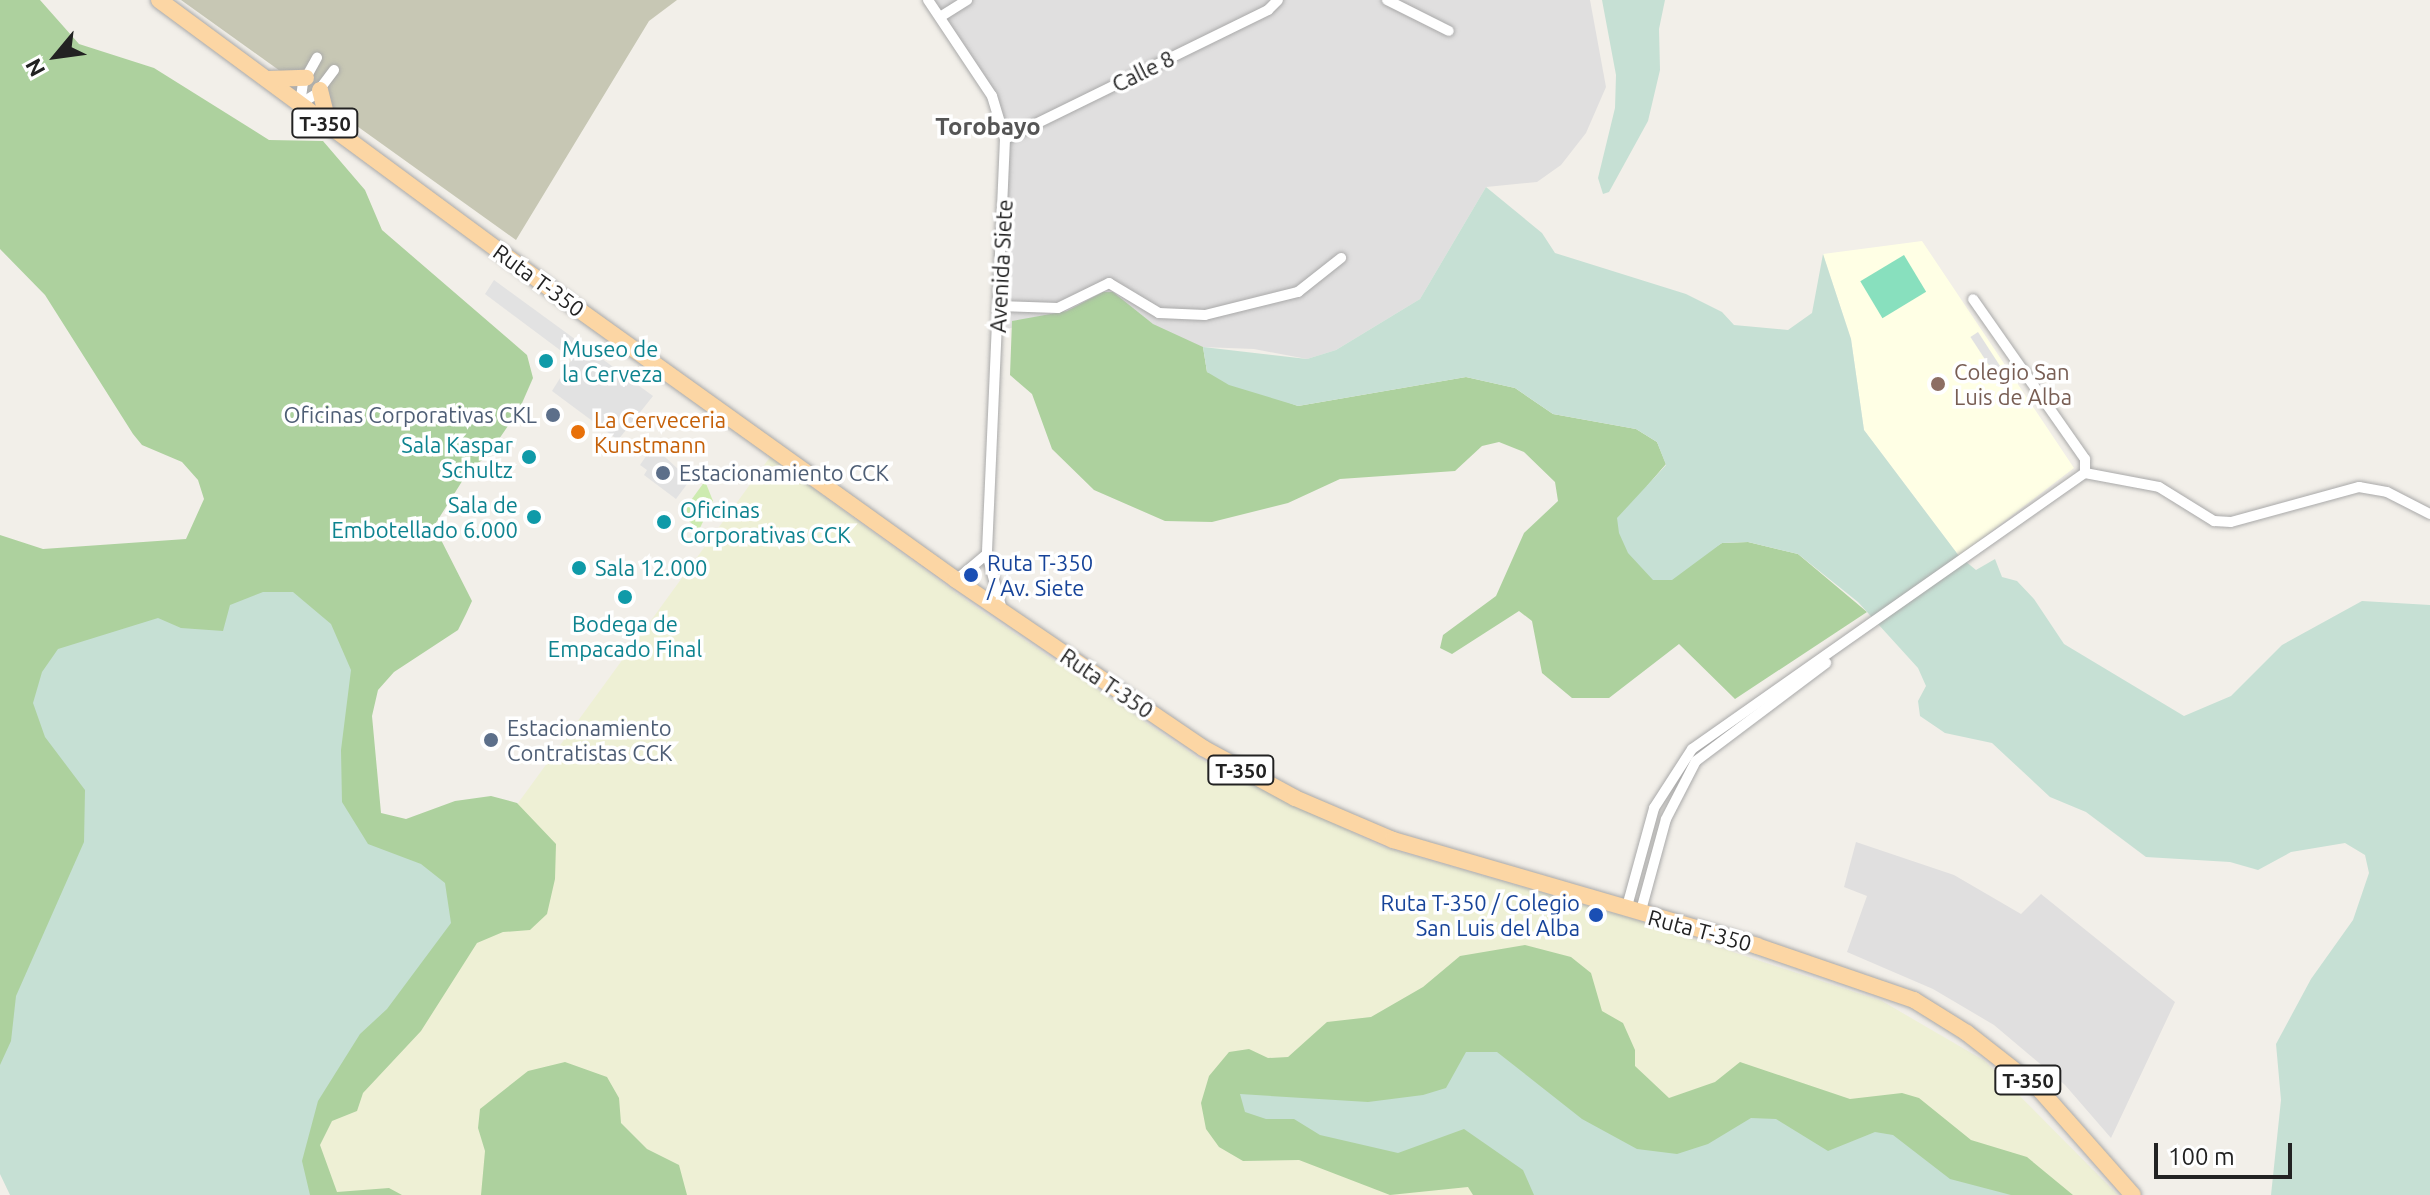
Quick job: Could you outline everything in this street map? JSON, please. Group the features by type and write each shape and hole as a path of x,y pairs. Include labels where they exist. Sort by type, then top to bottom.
{"main road":[{"name":"Ruta T-350","path":"159,0 956,580 1203,748 1295,798 1400,842 1757,946 1914,1000 1967,1033 2040,1090 2133,1195"},
{"path":"264,77 283,83 306,78"},
{"path":"320,90 319,101 331,127"}],"street":[{"name":"Avenida Siete","path":"928,0 992,96 1005,139 987,554 1002,612"},
{"path":"940,17 967,0"},
{"name":"Calle 8","path":"1005,139 1268,10 1278,0"},
{"path":"1387,0 1449,31"},
{"path":"300,104 306,78 317,58"},
{"path":"300,104 320,90 334,70"},
{"path":"999,306 1058,308 1109,283 1159,313 1205,315 1298,292 1341,258"},
{"path":"1973,299 2085,459 2085,473"},
{"path":"1633,912 1654,808 1683,759 1713,731 1842,647 2085,473 2159,487 2214,521 2231,522 2359,487 2387,492 2430,514"},
{"path":"956,580 987,554"}],"shaded area":[{"path":"181,0 677,0 649,21 516,240"},
{"path":"930,0 1590,0 1606,87 1586,133 1561,165 1537,182 1486,187 1420,299 1336,350 1307,359 1254,349 1176,346 1056,315 1004,330 1007,126 996,96"},
{"path":"1602,0 1665,0 1659,29 1660,70 1648,121 1609,192 1603,194 1598,178 1615,108 1616,75"},
{"path":"1486,187 1542,233 1555,253 1686,294 1722,312 1734,325 1788,330 1812,313 1823,254 1851,339 1864,430 1959,556 1976,570 1995,559 2002,577 2017,581 2034,599 2064,644 2184,716 2231,696 2282,645 2362,601 2430,605 2430,1195 2271,1195 2281,1100 2276,1044 2311,979 2353,920 2369,873 2365,855 2345,843 2291,852 2258,870 2230,862 2146,857 2086,812 2050,797 1992,743 1945,733 1920,716 1918,701 1926,686 1918,668 1858,602 1798,554 1748,542 1722,543 1672,580 1653,580 1628,553 1619,533 1617,518 1666,465 1657,442 1636,429 1553,414 1515,388 1466,377 1298,406 1229,385 1207,372 1203,347 1307,359 1336,350 1420,299"},
{"name":"Colegio San Luis de Alba","path":"1922,241 2074,468 1959,556 1864,430 1851,339 1823,254"},
{"path":"494,280 653,396 618,440 552,391 572,359 485,294"},
{"path":"1978,332 2007,376 1999,381 1970,337"},
{"name":"Estacionamiento CCK","path":"653,446 690,480 676,499 644,475 647,470 640,465"},
{"path":"770,457 970,603 1198,758 1383,847 1624,916 1882,1001 1985,1061 2118,1195 2063,1195 1876,1101 1689,1101 1268,1153 1472,1182 1479,1195 329,1195 311,1144 513,810"},
{"path":"263,592 293,592 331,624 351,670 341,750 342,802 368,844 421,864 445,883 451,923 387,1009 360,1034 318,1101 302,1161 310,1195 10,1195 0,1174 0,1065 11,1041 16,996 84,842 85,790 45,737 33,703 42,672 58,649 158,618 181,628 223,631 230,605"},
{"path":"1856,842 1954,875 2021,914 2041,894 2175,1002 2111,1138 2065,1085 1994,1025 1933,989 1847,952 1867,896 1844,887"},
{"path":"1466,1052 1497,1052 1582,1119 1637,1149 1677,1154 1708,1144 1751,1118 1776,1119 1828,1151 1875,1132 1893,1135 1950,1179 2011,1195 1534,1195 1523,1170 1464,1129 1398,1153 1320,1135 1294,1119 1266,1119 1245,1112 1240,1094 1368,1102 1423,1095 1446,1088"}],"green space":[{"path":"0,0 40,0 79,44 154,68 269,140 323,141 365,190 382,230 527,355 533,378 519,410 486,458 471,467 434,526 472,601 458,630 394,672 378,690 372,716 381,813 406,819 455,801 491,796 517,803 556,844 555,879 547,914 530,930 503,932 477,943 421,1031 363,1093 357,1111 332,1121 320,1145 337,1192 389,1188 402,1195 301,1195 295,1182 362,850 230,639 93,787 92,843 0,1079 0,535 43,549 186,539 204,499 198,480 182,462 142,445 133,434 45,295 0,249"},
{"path":"1904,255 1926,292 1882,318 1860,281"},
{"path":"1103,292 1113,292 1153,324 1203,347 1207,372 1298,406 1466,377 1515,388 1553,414 1636,429 1657,442 1666,464 1647,486 1704,554 1722,543 1748,542 1798,554 1867,612 1735,699 1679,644 1609,698 1572,698 1542,673 1532,621 1519,611 1452,654 1440,648 1443,635 1496,596 1524,533 1558,501 1555,482 1524,452 1499,442 1482,446 1455,471 1340,479 1288,503 1212,522 1165,521 1094,490 1052,449 1032,394 1010,375 1012,321 1067,311"},
{"path":"705,481 713,501 699,530 681,514"},
{"path":"1525,945 1571,957 1591,973 1602,1011 1623,1023 1635,1050 1635,1066 1669,1098 1715,1082 1740,1062 1850,1099 1902,1093 1919,1098 1971,1140 2027,1157 2073,1195 2004,1195 1828,1156 1709,1148 1677,1158 1635,1153 1449,1092 1368,1106 1246,1097 1464,1125 1526,1168 1538,1195 1473,1195 1468,1187 1390,1195 1299,1160 1243,1161 1219,1147 1206,1129 1201,1103 1209,1076 1229,1052 1249,1049 1268,1058 1288,1057 1327,1022 1371,1017 1423,987 1460,956"},
{"path":"565,1062 607,1077 619,1098 621,1123 647,1149 679,1165 687,1195 481,1195 485,1151 478,1128 480,1109 528,1071"}],"place":[{"name":"Museo de la Cerveza","path":"546,361"},
{"name":"Colegio San Luis de Alba","path":"1938,384"},
{"name":"Oficinas Corporativas CKL","path":"553,415"},
{"name":"La Cerveceria Kunstmann","path":"578,432"},
{"name":"Sala Kaspar Schultz","path":"529,457"},
{"name":"Estacionamiento CCK","path":"663,473"},
{"name":"Sala de Embotellado 6.000","path":"534,517"},
{"name":"Oficinas Corporativas CCK","path":"664,522"},
{"name":"Sala 12.000","path":"579,568"},
{"name":"Ruta T-350 / Av. Siete","path":"971,575"},
{"name":"Bodega de Empacado Final","path":"625,597"},
{"name":"Estacionamiento Contratistas CCK","path":"491,740"},
{"name":"Ruta T-350 / Colegio San Luis del Alba","path":"1596,915"}],"district":[{"name":"Torobayo","path":"988,127"}]}
